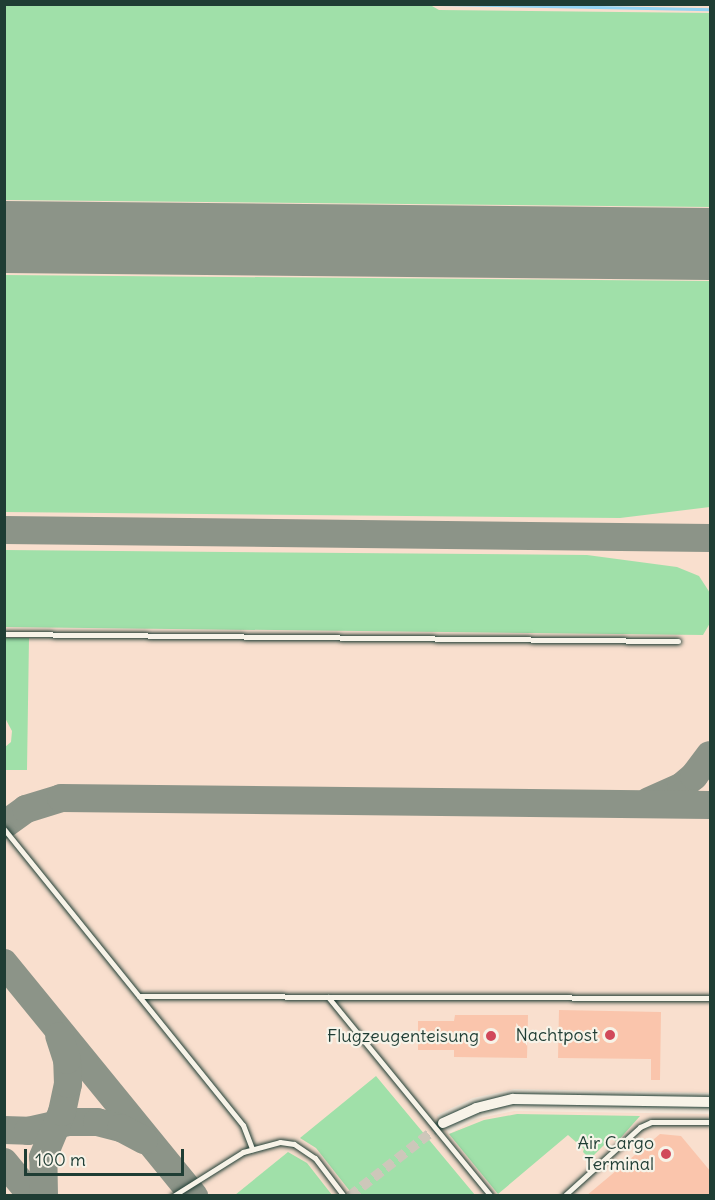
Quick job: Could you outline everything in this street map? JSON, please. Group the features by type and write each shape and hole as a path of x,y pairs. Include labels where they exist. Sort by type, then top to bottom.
{"street":[{"path":"442,1124 476,1108 513,1099 711,1102"}],"lane":[{"path":"4,634 678,641"},
{"path":"4,829 243,1125 252,1149"},
{"path":"139,996 711,998"},
{"path":"328,997 491,1196"},
{"path":"564,1196 640,1127 651,1122 711,1122"},
{"path":"173,1196 228,1160 270,1143 294,1144 315,1158 344,1196"}],"shaded area":[{"path":"5,5 710,6 710,1093 514,1089 473,1098 437,1115 449,1134 476,1119 514,1111 710,1114 710,1195 5,1196"}],"green space":[{"path":"5,4 432,6 439,10 710,13 710,207 5,200"},
{"path":"5,275 710,281 710,507 620,518 5,512"},
{"path":"5,550 587,555 677,567 699,576 710,593 710,623 703,635 5,627"},
{"path":"5,638 29,638 27,770 5,770 5,747 11,742 12,731 5,718"},
{"path":"376,1076 475,1195 353,1195 316,1148 300,1138"},
{"path":"517,1114 640,1116 617,1142 611,1138 590,1159 583,1152 584,1149 568,1135 498,1194 449,1134 484,1120"},
{"path":"288,1152 307,1163 332,1195 235,1195"}],"building":[{"name":"Nachtpost","path":"559,1010 661,1012 660,1080 651,1080 651,1059 558,1058"},
{"name":"Flugzeugenteisung","path":"455,1015 528,1015 527,1058 454,1057 454,1050 418,1050 418,1021 454,1021"},
{"name":"Air Cargo Terminal","path":"660,1134 681,1136 711,1172 711,1196 586,1196"}],"waterway":[{"path":"440,4 710,9"}],"taxiway":[{"path":"4,530 710,538"},
{"path":"649,801 681,787 694,776 710,755"},
{"path":"4,825 26,809 61,798 710,805"},
{"path":"4,963 194,1196"},
{"path":"44,1196 43,1157 62,1112 68,1084 67,1060 59,1036"},
{"path":"4,1130 28,1131 68,1122 97,1122 121,1128 144,1140"},
{"path":"4,1162 32,1196"}],"runway":[{"path":"4,237 710,244"}],"tunnel":[{"path":"350,1196 443,1123"}],"place":[{"name":"Nachtpost","path":"610,1035"},
{"name":"Flugzeugenteisung","path":"491,1036"},
{"name":"Air Cargo Terminal","path":"666,1154"}]}
